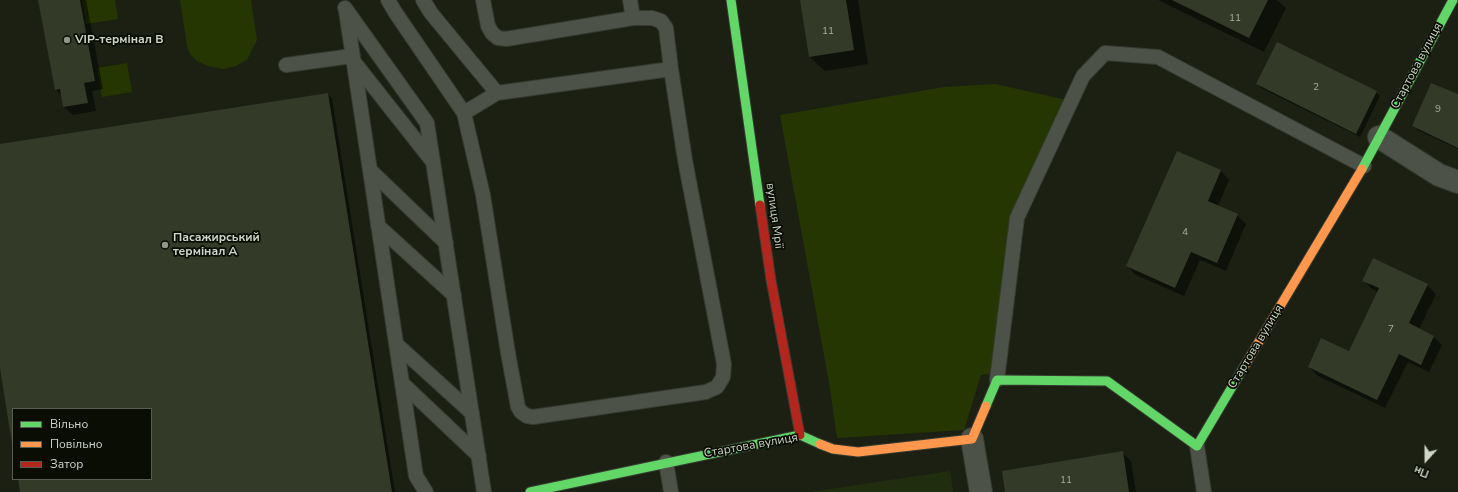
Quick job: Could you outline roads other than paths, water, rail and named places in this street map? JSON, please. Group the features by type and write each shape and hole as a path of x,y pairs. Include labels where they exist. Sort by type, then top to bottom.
{"street":[{"name":"вулиця Мрії","path":"731,0 772,280 800,435"},
{"name":"Стартова вулиця","path":"1197,446 1364,166 1453,0"},
{"path":"1379,137 1439,175 1458,182"},
{"path":"981,492 972,438 997,380 1107,381 1197,446"},
{"name":"Стартова вулиця","path":"530,492 666,462 800,435 832,449 858,452 972,438"}],"lane":[{"path":"388,0 464,113 483,195 508,353 518,407 522,412 527,416 533,417 706,392 717,387 723,377 724,364 685,160 666,28 661,21 652,18 633,18 506,39 498,38 492,33 488,26 483,0"},
{"path":"423,0 430,13 497,93"},
{"path":"630,0 633,18"},
{"path":"345,4 416,476 426,492"},
{"path":"345,4 427,123 484,492"},
{"path":"997,380 1018,218 1083,76 1105,53 1158,57 1364,166"},
{"path":"286,65 353,59"},
{"path":"353,59 434,164"},
{"path":"464,113 497,93 671,69"},
{"path":"370,170 446,243"},
{"path":"378,226 454,295"},
{"path":"396,344 472,413"},
{"path":"402,383 479,456"},
{"path":"1197,446 1204,492"},
{"path":"666,462 671,492"}],"place":[{"name":"VIP-термінал B","path":"67,40"},
{"name":"Пасажирський термінал A","path":"165,245"}]}
